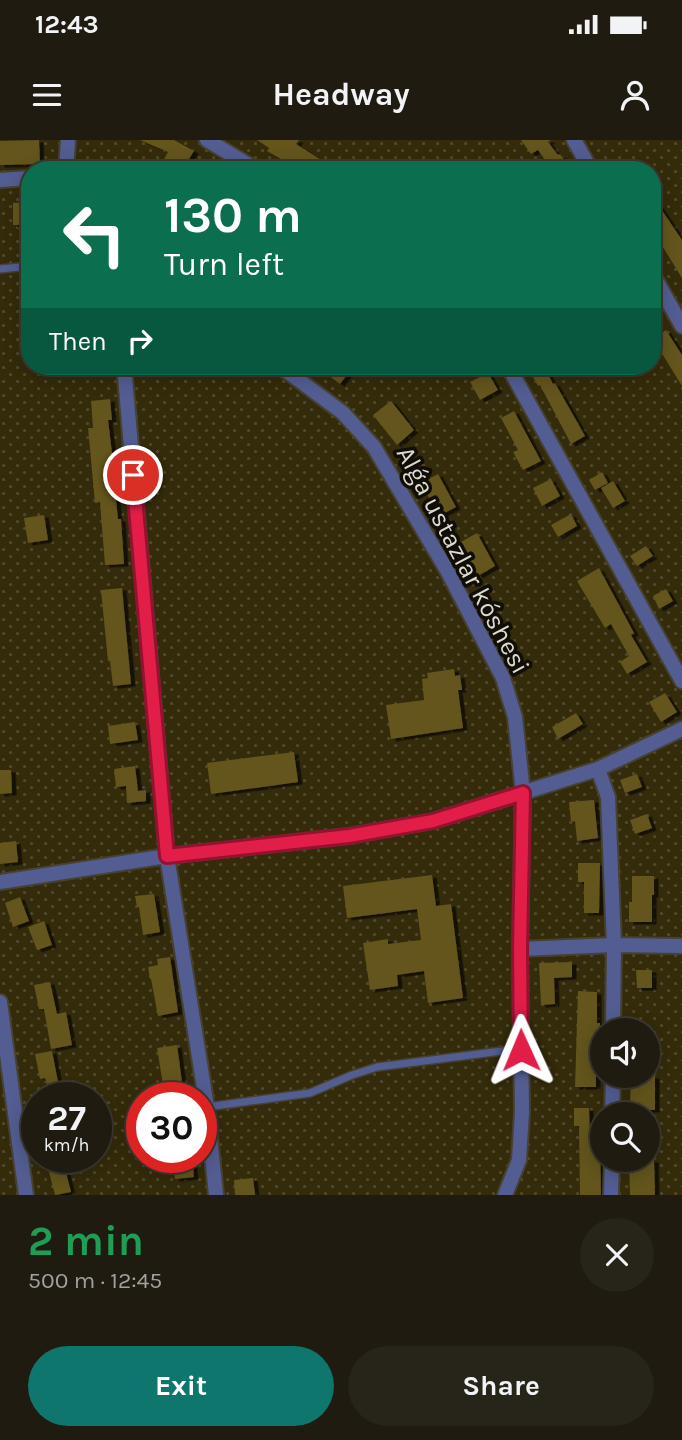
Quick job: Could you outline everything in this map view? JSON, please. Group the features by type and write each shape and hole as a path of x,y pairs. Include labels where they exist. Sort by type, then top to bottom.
{"street":[{"path":"67,161 68,140"},
{"path":"207,140 242,161"},
{"path":"574,140 586,161"},
{"path":"0,180 21,179"},
{"path":"661,289 682,326"},
{"path":"125,375 167,856 203,1082"},
{"name":"Alǵa ustazlar kóshesi","path":"293,375 343,413 374,447 448,572 503,678 515,717 523,793 520,949 523,1112 519,1160 505,1195"},
{"path":"513,375 682,681"},
{"path":"0,882 167,856 349,836 433,821 598,769 682,729"},
{"path":"598,769 608,797 614,946 613,1018"},
{"path":"520,949 682,946"},
{"path":"0,1002 26,1195"},
{"path":"611,1195 612,1172"},
{"path":"214,1173 216,1195"}],"lane":[{"path":"0,269 21,267"},
{"path":"217,1106 310,1093 377,1067 521,1050"}],"sand":[{"path":"0,140 682,140 682,1195 0,1195"}],"building":[{"path":"39,140 40,161 0,165 0,141"},
{"path":"140,140 174,140 194,151 188,161 167,161 164,159 168,152"},
{"path":"257,140 299,140 296,144 323,161 284,161 267,151 269,148"},
{"path":"521,140 551,140 548,142 565,161 546,161 538,150 531,154"},
{"path":"13,203 21,203 21,225 13,225"},
{"path":"661,209 682,240 682,278 661,244"},
{"path":"666,330 682,355 682,386 661,352 661,333"},
{"path":"328,375 347,375 340,384"},
{"path":"489,375 498,390 480,400 470,382"},
{"path":"532,375 548,375 585,436 571,444 540,385 538,386"},
{"path":"110,399 112,420 108,420 124,564 105,565 100,502 95,503 88,428 93,428 91,401"},
{"path":"391,401 414,430 397,445 373,415"},
{"path":"514,411 541,461 523,470 513,452 518,450 501,418"},
{"path":"602,472 608,483 595,490 589,480"},
{"path":"438,474 456,507 439,516 421,483"},
{"path":"551,479 560,496 542,506 533,488"},
{"path":"613,481 625,501 613,508 601,488"},
{"path":"571,514 577,526 558,537 551,525"},
{"path":"44,515 48,540 28,543 24,518"},
{"path":"477,533 495,566 478,576 459,543"},
{"path":"646,546 653,556 637,566 630,556"},
{"path":"599,568 647,662 627,674 620,662 629,656 611,624 605,628 577,581"},
{"path":"122,588 131,684 113,686 101,590"},
{"path":"666,589 673,601 659,609 653,596"},
{"path":"454,669 455,676 460,675 462,690 458,690 463,728 391,739 386,705 424,700 422,679 428,678 427,673"},
{"path":"665,693 677,712 661,722 649,702"},
{"path":"576,713 583,724 558,739 552,727"},
{"path":"135,722 138,740 110,744 108,726"},
{"path":"294,752 298,782 211,794 207,763"},
{"path":"135,766 138,791 146,790 146,801 127,803 126,786 116,787 114,769"},
{"path":"0,770 11,770 12,793 0,794"},
{"path":"637,774 642,787 625,793 620,780"},
{"path":"594,800 598,838 577,841 569,802"},
{"path":"647,814 652,828 635,834 630,820"},
{"path":"16,841 18,862 0,864 0,843"},
{"path":"578,863 600,863 599,913 584,913 584,882 578,882"},
{"path":"432,875 436,906 451,904 463,998 428,1003 424,971 397,975 398,986 370,990 363,943 388,939 388,944 421,940 417,909 347,918 343,886"},
{"path":"632,876 654,876 652,922 629,922"},
{"path":"154,894 160,932 143,935 135,896"},
{"path":"20,897 29,921 13,927 5,903"},
{"path":"44,921 52,945 37,950 28,927"},
{"path":"170,957 178,1012 158,1016 148,967 158,965 157,959"},
{"path":"572,962 572,977 554,978 555,1004 541,1005 539,963"},
{"path":"636,970 652,970 652,988 637,988"},
{"path":"50,982 57,1014 66,1012 72,1045 51,1049 44,1009 39,1009 34,985"},
{"path":"578,991 597,992 597,1018 590,1018 590,1087 575,1087"},
{"path":"177,1045 182,1082 163,1082 157,1048"},
{"path":"52,1051 58,1082 40,1079 35,1054"},
{"path":"631,1088 655,1088 655,1102 630,1102"},
{"path":"574,1108 589,1108 590,1172 601,1172 601,1195 580,1195 579,1126 574,1126"},
{"path":"629,1172 654,1172 655,1195 630,1195"},
{"path":"49,1173 66,1173 71,1192 55,1195"},
{"path":"174,1173 194,1173 194,1177 175,1179"},
{"path":"253,1178 255,1195 235,1195 234,1180"}],"route":[{"path":"133,475 167,856 349,836 433,821 523,793 521,1050"}]}
